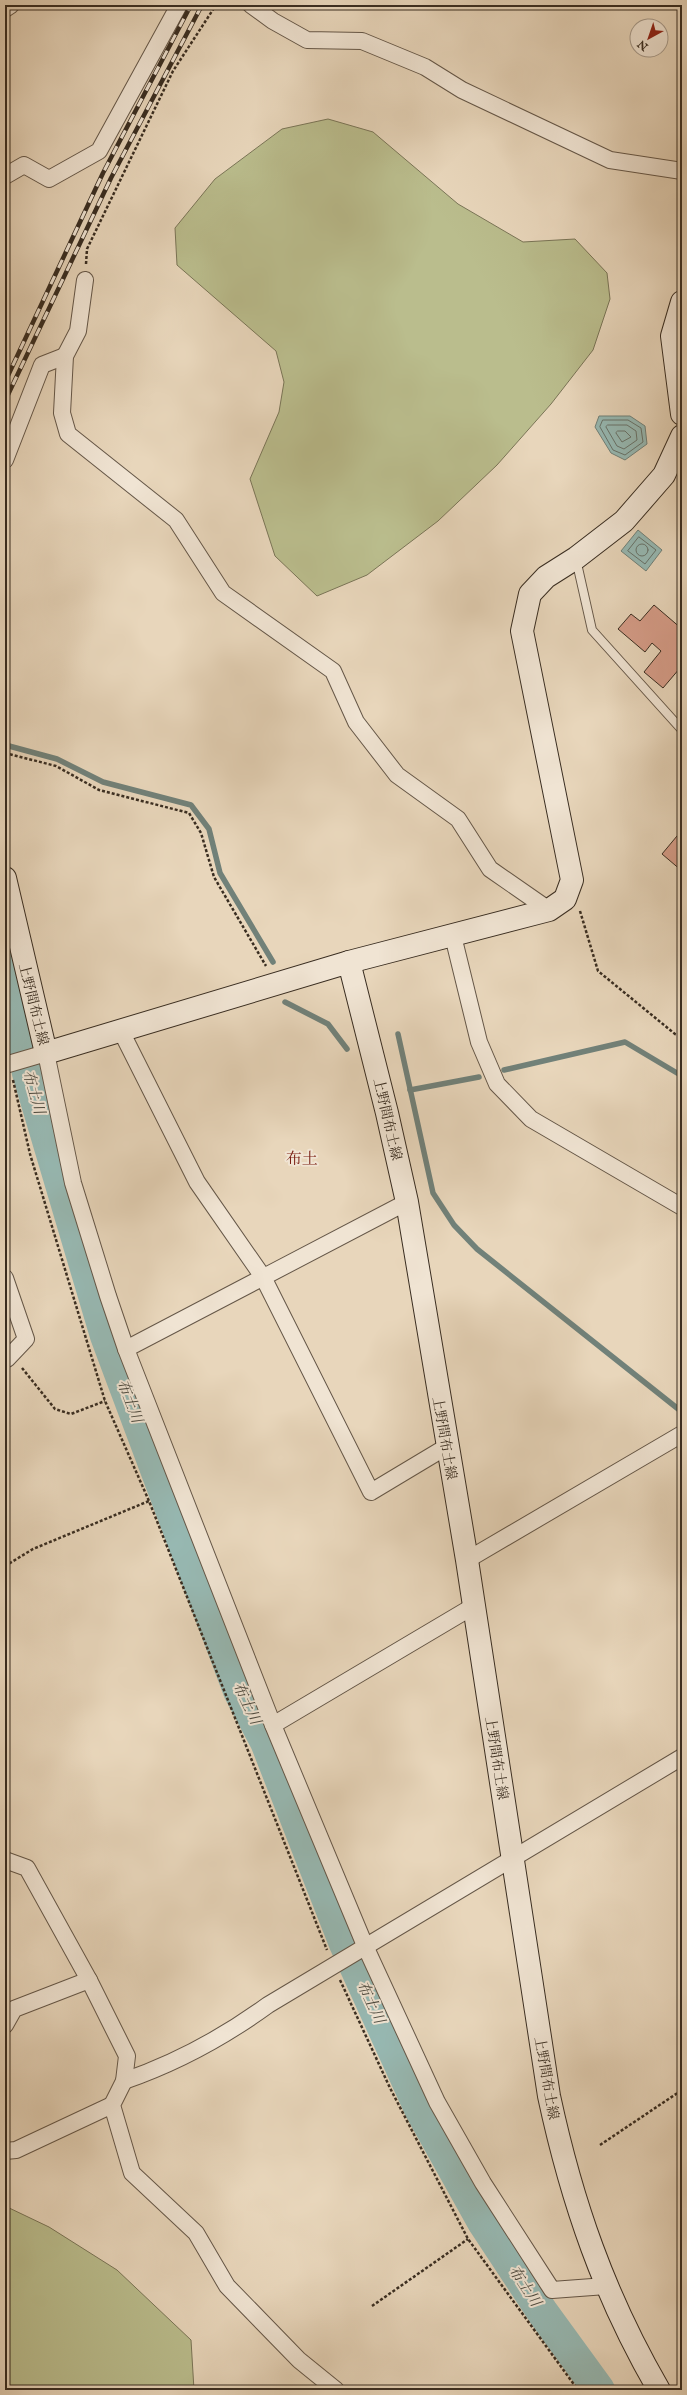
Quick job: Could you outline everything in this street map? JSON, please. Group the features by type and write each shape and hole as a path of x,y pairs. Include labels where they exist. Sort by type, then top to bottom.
{"main road":[{"path":"682,302 672,336 682,414"},
{"path":"349,962 453,936 557,904 572,880 522,631 530,594 546,576 576,558 624,521 664,475 682,436"},
{"name":"上野間布土線","path":"5,878 40,1054 349,962 387,1113 407,1202 446,1446 467,1560 472,1607 513,1859 549,2096 562,2157 578,2210 606,2286 639,2355 659,2390"}],"street":[{"path":"5,9 11,5"},
{"path":"5,176 24,165 49,179 99,151 179,5"},
{"path":"251,5 273,21 307,40 362,41 425,67 462,90 610,160 682,171"},
{"path":"262,5 273,21"},
{"path":"85,280 78,331 65,356 62,413 68,434 176,520 223,593 333,671 356,722 398,775 458,819 490,869 557,904"},
{"path":"5,460 42,365 65,356"},
{"path":"453,936 479,1042 496,1084 531,1119 682,1207"},
{"path":"120,1029 197,1182 263,1277 371,1492 446,1446"},
{"path":"7,1064 40,1054 73,1183 126,1349 273,1725 366,1948 437,2102 484,2184 552,2290 606,2286"},
{"path":"126,1349 407,1202"},
{"path":"5,1278 26,1338 7,1359"},
{"path":"467,1560 682,1434"},
{"path":"273,1725 472,1607"},
{"path":"124,2081 164,2067 240,2025 268,2005 366,1948 682,1757"},
{"path":"5,1860 27,1868 89,1980 127,2056 124,2081 112,2105 16,2150 5,2151"},
{"path":"5,2025 14,2009 89,1980"},
{"path":"112,2105 132,2173 196,2233 227,2286 299,2360 336,2390"}],"lane":[{"path":"576,558 592,630 682,730"}],"path":[{"path":"85,280 86,249 173,71 216,5"},
{"path":"5,754 56,766 99,790 189,813 201,833 214,877 268,970 272,984"},
{"path":"557,904 580,910 598,971 675,1034 682,1036"},
{"path":"7,1064 30,1154 105,1401 149,1501 334,1966 390,2088 468,2238 578,2390"},
{"path":"7,1359 19,1365 55,1409 72,1414 105,1401"},
{"path":"5,1566 34,1549 149,1501"},
{"path":"600,2145 682,2090"},
{"path":"372,2306 468,2238"}],"green space":[{"path":"328,119 373,132 458,204 523,242 575,239 607,273 610,299 593,350 551,404 497,465 438,521 367,575 317,596 275,556 250,479 279,412 284,382 276,351 177,265 175,228 215,179 282,129"},
{"path":"5,2206 49,2227 117,2270 191,2340 194,2390 5,2390"}],"water":[{"path":"599,416 630,416 645,426 647,444 625,460 611,453 595,427"},
{"path":"638,530 662,550 646,571 621,551"}],"building":[{"path":"654,605 682,629 682,669 680,668 663,688 644,672 661,651 652,643 645,652 618,629 631,614 640,621"},
{"path":"682,830 682,871 662,854"}],"waterway":[{"path":"5,742 9,746 57,759 103,782 191,805 209,829 220,873 273,962"},
{"name":"布土川","path":"5,968 28,1073 106,1336 239,1691 266,1742 345,1944 420,2109 483,2222 543,2313 599,2390"},
{"path":"285,1002 328,1024 347,1049"},
{"path":"398,1034 433,1193 454,1225 477,1249 682,1412"},
{"path":"504,1070 625,1042 677,1073 682,1074"},
{"path":"410,1090 479,1077"}],"railway":[{"path":"5,382 103,173 191,5"},
{"path":"5,401 111,178 202,5"}],"district":[{"name":"布土","path":"302,1158"}]}
